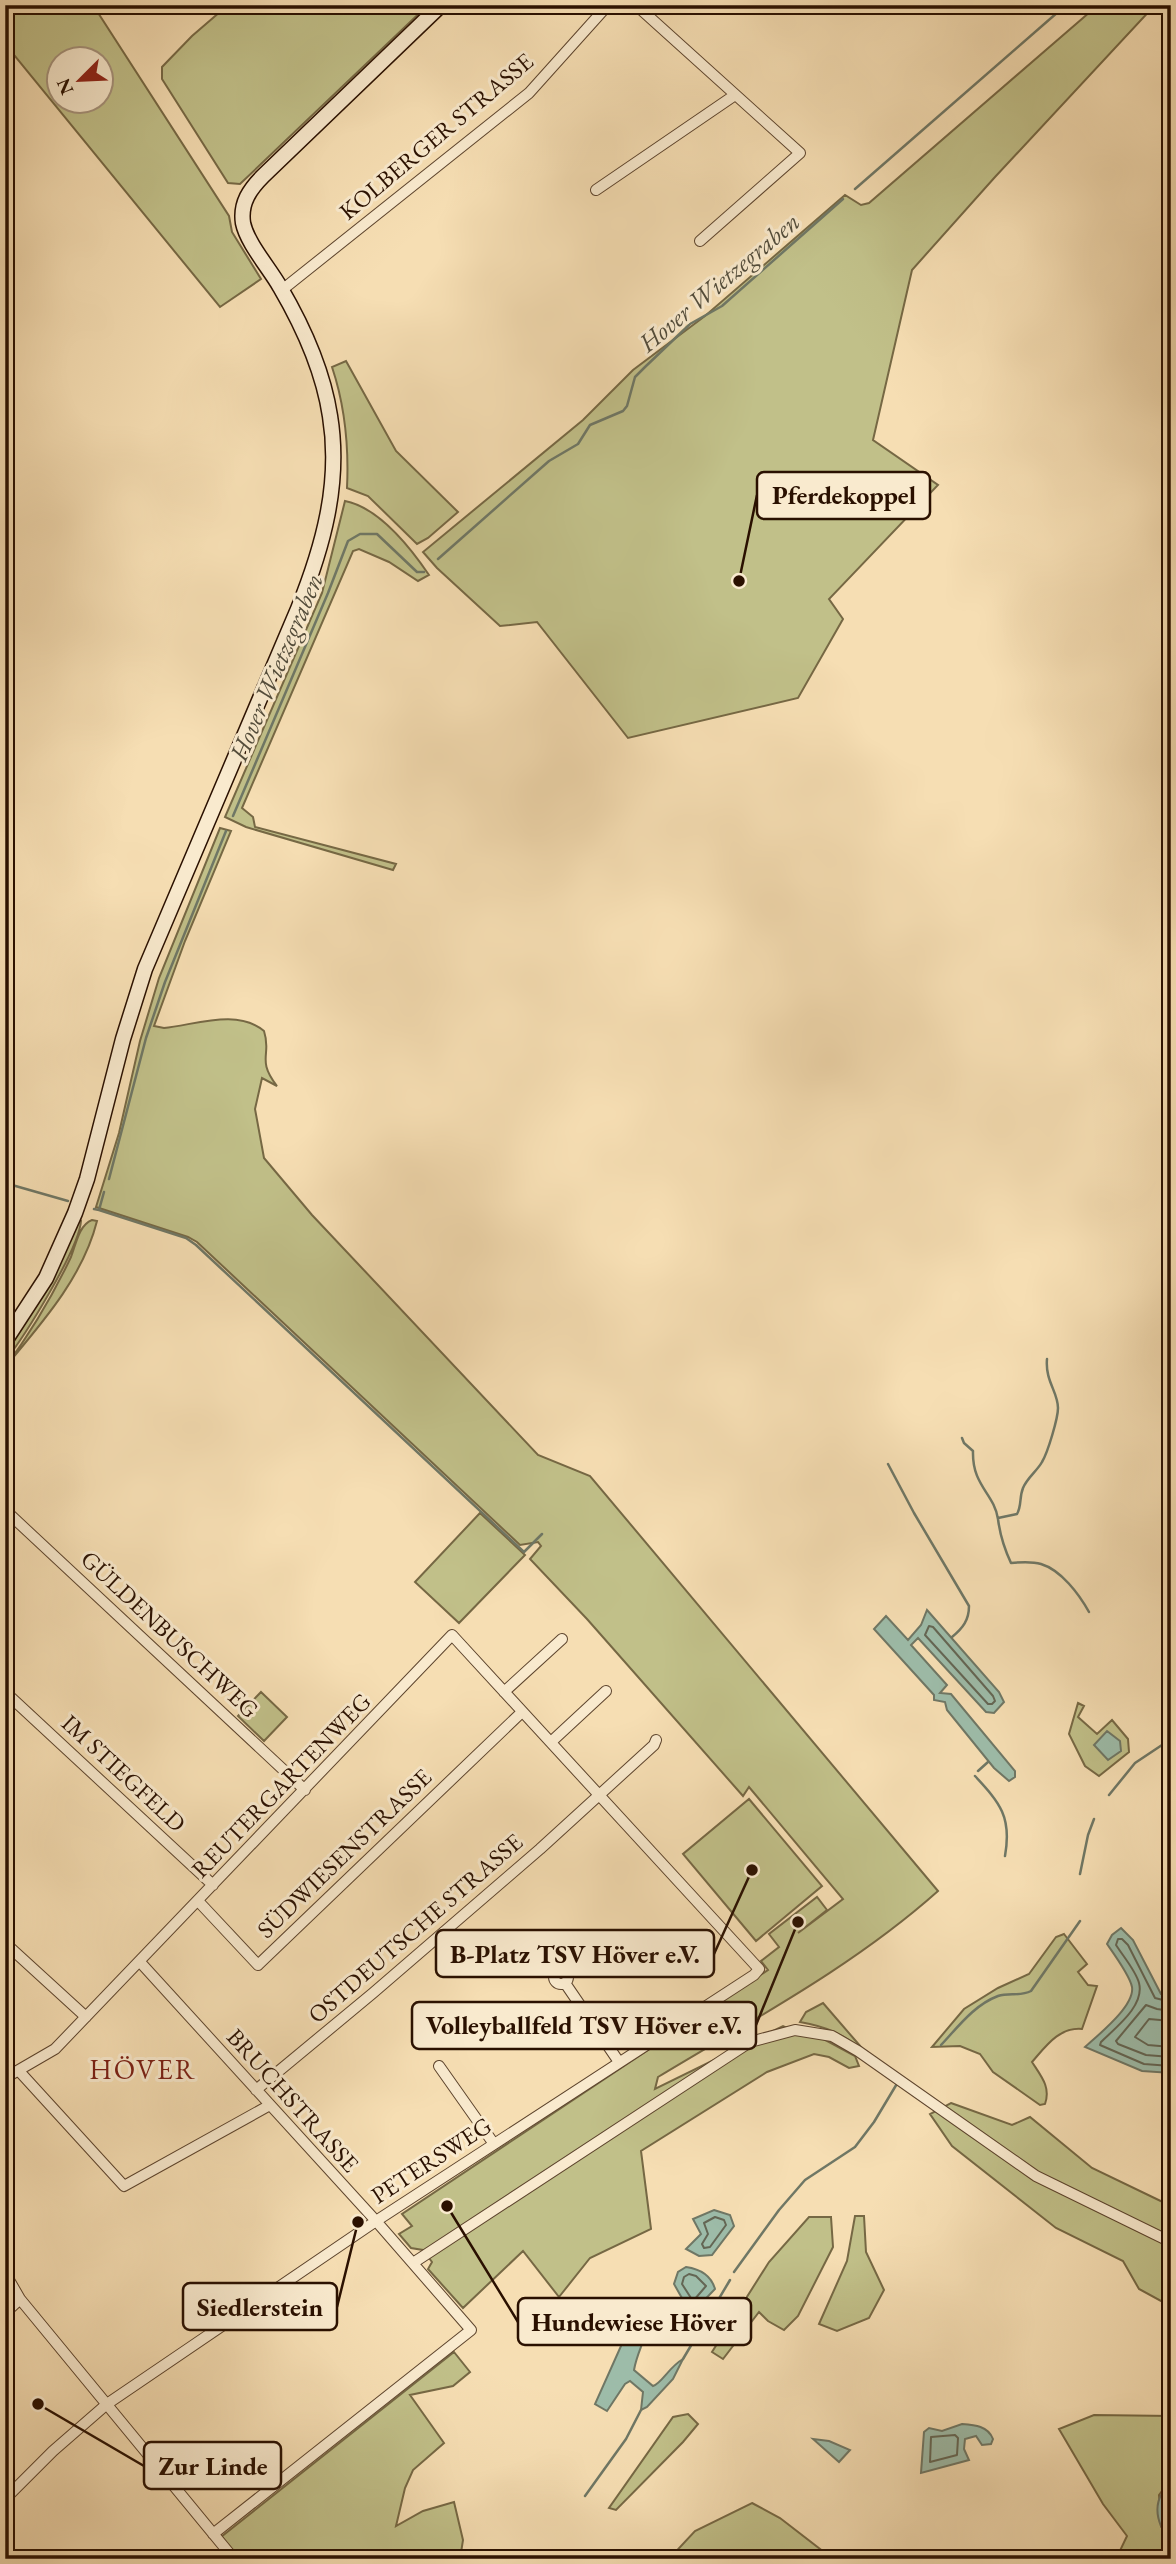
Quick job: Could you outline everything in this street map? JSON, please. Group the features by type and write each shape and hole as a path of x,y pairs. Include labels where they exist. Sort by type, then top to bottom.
{"street":[{"path":"5,1342 46,1278 68,1231 87,1179 122,1039 145,969 314,566 327,518 332,484 332,433 325,390 310,347 282,290 244,225 244,205 249,191 441,5"},
{"name":"KOLBERGER STRASSE","path":"282,290 529,93 608,5"},
{"path":"636,5 800,153 700,241"},
{"path":"596,190 735,95"},
{"name":"GÜLDENBUSCHWEG","path":"5,1510 305,1790"},
{"name":"REUTERGARTENWEG","path":"5,2078 55,2049 199,1902 452,1635 504,1692"},
{"path":"562,1639 504,1692 600,1795"},
{"path":"551,1742 606,1691"},
{"name":"IM STIEGFELD","path":"5,1692 214,1885"},
{"name":"SÜDWIESENSTRASSE","path":"199,1902 258,1965 522,1712"},
{"name":"OSTDEUTSCHE STRASSE","path":"256,2090 373,1993 600,1795 654,1745 656,1740"},
{"name":"PETERSWEG","path":"5,2499 53,2451 107,2404 376,2221 757,1972 759,1969 600,1795"},
{"path":"6,1946 86,2017"},
{"name":"BRUCHSTRASSE","path":"140,1962 376,2221 471,2330 213,2533"},
{"path":"565,1983 619,2063"},
{"path":"413,2263 750,2042 795,2029 832,2036 858,2051 1036,2176 1171,2242"},
{"path":"439,2066 494,2144"},
{"path":"19,2071 124,2186 270,2105"},
{"path":"5,2273 20,2299 234,2559"},
{"path":"5,2313 20,2299"}],"shaded area":[{"path":"5,5 93,5 229,216 232,232 261,279 220,307 64,116 116,116 116,46 46,46 46,94 5,44"},
{"path":"228,5 428,5 240,184 228,183 162,79 162,67"},
{"path":"1098,5 1155,5 912,270 873,440 938,485 829,599 843,619 798,698 628,738 537,622 500,626 423,552 583,420 633,370 705,316 845,195 861,205 869,203"},
{"path":"346,361 396,451 458,512 417,544 368,496 347,488 345,426 332,367"},
{"path":"345,501 358,505 382,520 403,541 429,575 418,581 389,562 359,549 353,551 242,808 253,817 255,827 396,864 393,870 246,827 225,817 322,593"},
{"path":"220,828 231,831 185,941 154,1026 164,1028 229,1019 253,1024 264,1031 267,1069 277,1086 262,1078 255,1109 264,1158 312,1215 538,1455 590,1476 938,1891 838,1968 658,2077 655,2089 783,2026 796,2032 818,2036 855,2056 859,2066 849,2068 829,2057 814,2054 767,2072 641,2151 651,2229 590,2258 559,2297 523,2251 463,2308 428,2269 432,2262 423,2250 411,2248 399,2234 412,2226 402,2214 768,1970 761,1961 779,1947 769,1934 817,1897 827,1910 798,1933 843,1899 749,1787 743,1796 587,1619 530,1559 541,1546 538,1542 520,1545 197,1242 96,1207 119,1133 140,1041 159,978"},
{"path":"92,1220 97,1221 91,1242 72,1280 6,1366 49,1299 71,1257 81,1230"},
{"path":"81,1221 61,1271 25,1333 5,1361 5,1351 60,1263 78,1222"},
{"path":"480,1513 525,1555 459,1623 415,1582"},
{"path":"261,1692 287,1717 264,1741 238,1716"},
{"path":"1078,1703 1084,1706 1078,1717 1097,1734 1112,1720 1128,1739 1129,1752 1099,1776 1085,1766 1069,1734"},
{"path":"749,1799 822,1886 756,1941 683,1854"},
{"path":"1064,1934 1087,1964 1078,1972 1088,1985 1097,1986 1082,2029 1060,2034 1032,2062 1046,2087 1045,2104 1040,2105 993,2072 980,2054 960,2046 932,2047 964,2009 998,1988 1029,1974 1056,1937"},
{"path":"823,2003 865,2052 835,2032 800,2022 806,2012"},
{"path":"951,2103 1012,2125 1030,2117 1092,2168 1171,2206 1171,2302 1161,2301 1139,2289 1123,2261 1056,2228 952,2146 930,2114"},
{"path":"855,2216 864,2216 866,2252 884,2290 869,2318 837,2331 819,2324 847,2261"},
{"path":"809,2217 831,2217 833,2247 798,2316 784,2330 759,2312 723,2359 712,2352 769,2262"},
{"path":"454,2352 470,2372 453,2386 410,2395 444,2443 413,2470 405,2488 396,2526 423,2511 454,2502 463,2540 460,2559 239,2559 221,2537"},
{"path":"688,2414 698,2424 683,2442 616,2510 609,2508 673,2417"},
{"path":"1094,2415 1171,2416 1171,2479 1159,2495 1161,2526 1171,2520 1171,2559 1116,2559 1127,2536 1103,2504 1059,2429"},
{"path":"752,2503 780,2518 833,2559 669,2559 695,2531"}],"water":[{"path":"927,1610 999,1692 1004,1702 994,1713 986,1712 918,1638 911,1645 947,1685 940,1693 951,1694 1015,1771 1015,1777 1009,1781 994,1768 947,1710 945,1702 934,1700 934,1695 874,1629 886,1616 908,1640 921,1625"},
{"path":"1107,1731 1120,1741 1121,1751 1108,1760 1094,1745"},
{"path":"1121,1928 1133,1940 1161,1994 1168,1995 1171,1999 1171,2073 1142,2071 1085,2047 1122,2011 1131,1995 1132,1987 1128,1977 1107,1944 1112,1935"},
{"path":"714,2210 730,2215 734,2226 712,2255 699,2256 686,2249 701,2234 693,2219"},
{"path":"686,2267 704,2274 715,2289 691,2314 674,2284 678,2272"},
{"path":"656,2304 658,2311 649,2319 634,2370 653,2386 683,2359 673,2379 647,2407 641,2410 643,2392 630,2381 625,2384 607,2411 595,2404 621,2346 645,2306"},
{"path":"962,2424 984,2429 993,2439 991,2444 982,2445 976,2436 965,2439 964,2449 969,2460 921,2473 924,2432 929,2428 942,2431"},
{"path":"813,2439 829,2441 850,2450 839,2462"},
{"path":"1171,2479 1171,2520 1161,2526 1158,2501"}],"waterway":[{"name":"Hover Wietzegraben","path":"855,189 1066,5"},
{"name":"Hover Wietzegraben","path":"438,559 549,461 578,444 590,425 623,411 627,406 635,377 645,367 690,324 722,306 843,199"},
{"name":"Hover Wietzegraben","path":"233,816 348,541 360,534 377,534 417,572 424,572"},
{"name":"Hover Wietzegraben","path":"109,1179 146,1038 165,982 226,831"},
{"name":"Hover Wietzegraben","path":"5,1183 68,1201"},
{"name":"Hover Wietzegraben","path":"94,1209 99,1210 104,1192"},
{"path":"99,1210 186,1238 196,1245 524,1552 542,1534"},
{"path":"998,1518 1017,1514 1023,1488 1042,1462 1052,1435 1058,1408 1048,1374 1047,1359"},
{"path":"962,1438 973,1451 976,1473 996,1510 1011,1563 1037,1563 1056,1572 1075,1590 1089,1612"},
{"path":"888,1464 969,1606 965,1623 952,1637"},
{"path":"1109,1795 1135,1763 1165,1743"},
{"path":"978,1771 988,1762"},
{"path":"975,1776 1002,1812 1007,1831 1005,1856"},
{"path":"1080,1874 1094,1819"},
{"path":"941,2045 967,2017 989,2000 1002,1995 1031,1991 1080,1921"},
{"path":"734,2272 779,2210 805,2180 855,2147 898,2082"},
{"path":"683,2359 730,2280"},
{"path":"585,2496 626,2439 641,2410"}],"place":[{"name":"Pferdekoppel","path":"739,581"},
{"name":"B-Platz TSV Höver e.V.","path":"752,1870"},
{"name":"Volleyballfeld TSV Höver e.V.","path":"798,1922"},
{"name":"Hundewiese Höver","path":"447,2206"},
{"name":"Siedlerstein","path":"358,2222"},
{"name":"Zur Linde","path":"38,2404"}],"district":[{"name":"HÖVER","path":"143,2069"}]}
